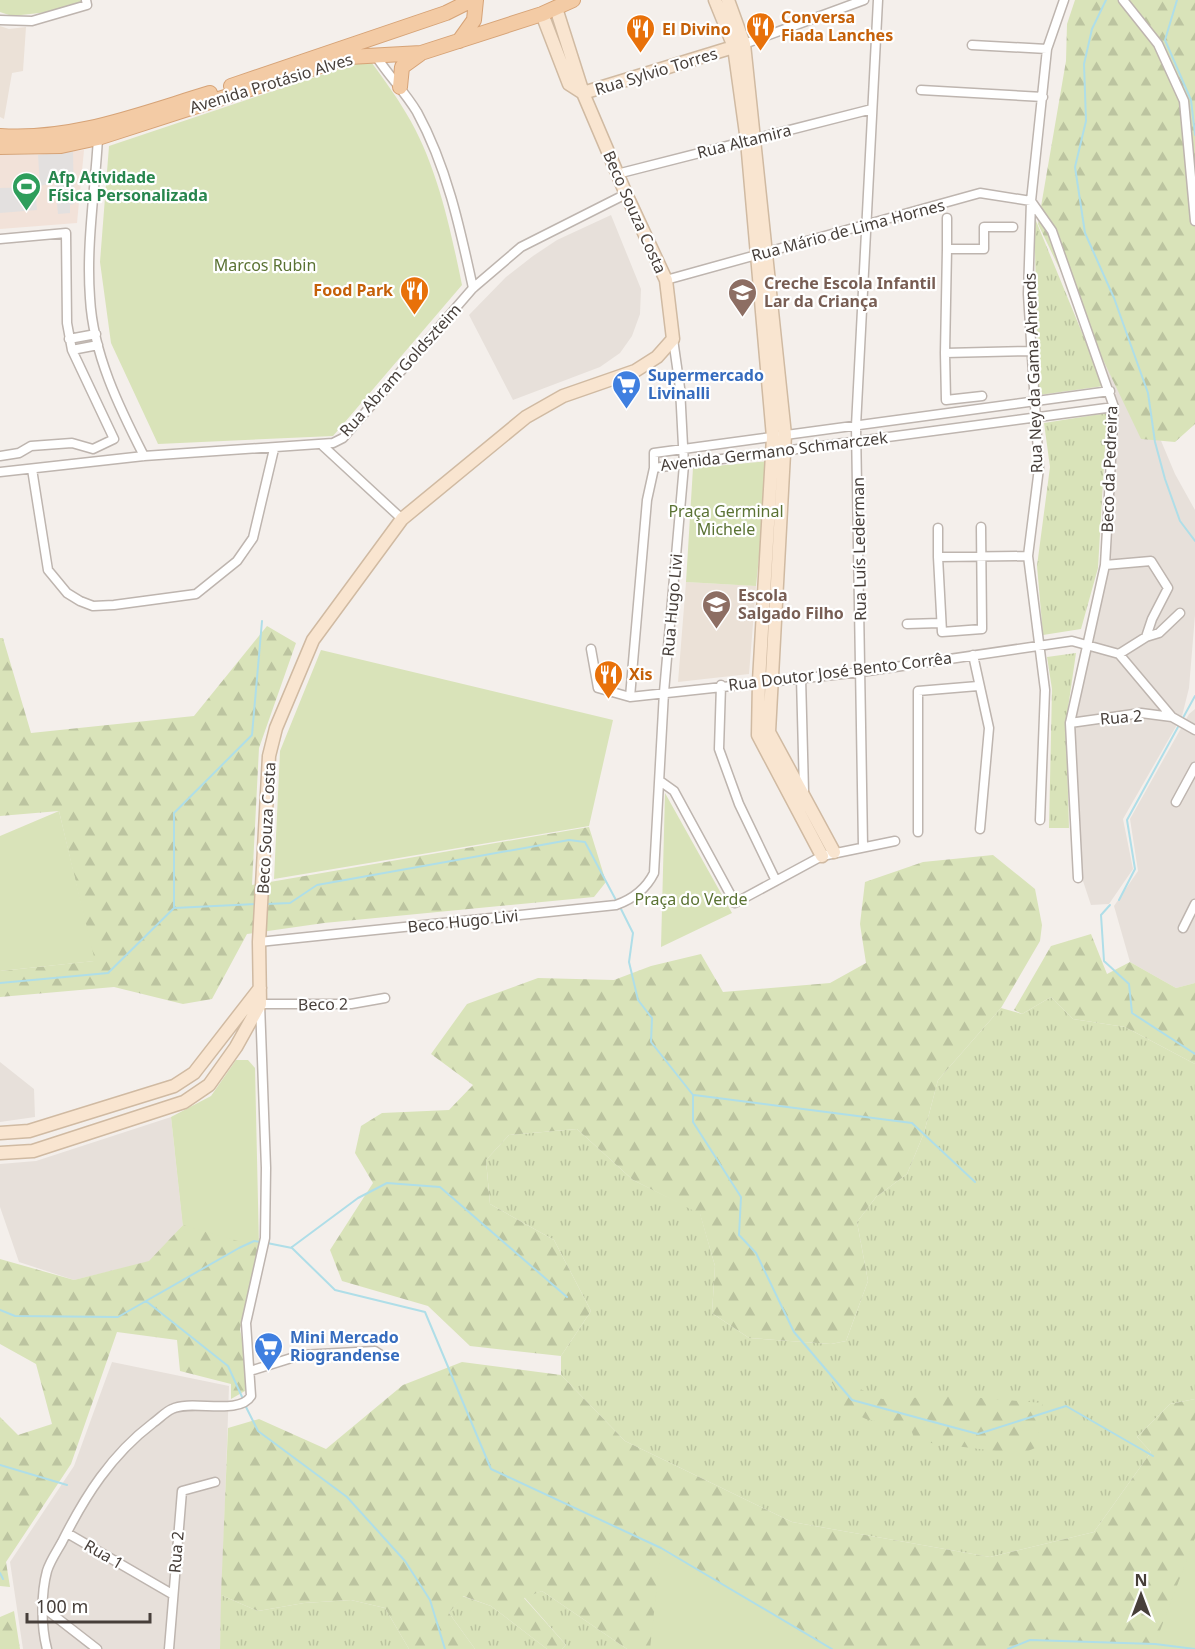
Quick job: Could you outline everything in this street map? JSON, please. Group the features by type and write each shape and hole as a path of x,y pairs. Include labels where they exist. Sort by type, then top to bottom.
{"main road":[{"path":"459,41 474,20 476,0"},
{"name":"Avenida Protásio Alves","path":"0,147 61,146 99,138 349,57 421,53 459,41 540,7 556,8 573,0"},
{"name":"Avenida Protásio Alves","path":"0,136 60,136 99,127 363,41 466,2"},
{"path":"363,41 376,56"},
{"path":"400,87 402,67 421,53"}],"street":[{"path":"715,0 739,46"},
{"path":"728,0 739,46 751,140 780,452 759,737 828,854"},
{"name":"Rua Sylvio Torres","path":"583,93 739,46 864,0"},
{"name":"Rua Luís Lederman","path":"863,846 856,426 878,0"},
{"name":"Rua Ney da Gama Ahrends","path":"1040,819 1045,690 1028,556 1039,468 1028,294 1031,201 1047,49 1064,0"},
{"path":"1123,0 1158,44 1184,101 1195,221"},
{"path":"0,20 32,21 86,3"},
{"name":"Beco Souza Costa","path":"540,7 569,84 583,93"},
{"name":"Beco Souza Costa","path":"47,1649 44,1606 47,1571 101,1473 141,1433 172,1409 189,1404 222,1407 246,1402 250,1396 246,1323 265,1238 266,1168 259,942 270,756 276,728 313,640 402,519 526,417 563,396 635,371 657,357 673,339 666,280 583,93 556,8"},
{"path":"972,45 1047,49"},
{"path":"376,56 400,87 430,139 457,212 473,288"},
{"path":"921,90 1043,97"},
{"name":"Rua Altamira","path":"617,174 872,109"},
{"path":"99,138 89,262 90,300 98,345 117,402 144,456"},
{"name":"Rua Mário de Lima Hornes","path":"666,280 980,193 1031,201"},
{"name":"Rua Abram Goldszteim","path":"0,472 144,456 323,446 343,438 473,288 521,247 626,194"},
{"name":"Beco da Pedreira","path":"1031,201 1052,231 1114,407 1105,565 1070,723 1078,878"},
{"path":"947,218 946,400 982,396"},
{"path":"947,249 984,249 984,227 1013,227"},
{"path":"0,239 66,232 69,339 114,441 93,448 72,443 31,446 18,453 0,456"},
{"path":"69,339 96,334"},
{"name":"Rua Hugo Livi","path":"654,873 664,692 685,449 673,339"},
{"path":"72,350 98,345"},
{"path":"945,352 1031,351"},
{"name":"Avenida Germano Schmarczek","path":"1110,391 654,453 654,468 1114,407"},
{"path":"323,446 402,519"},
{"path":"32,469 48,570 67,593 80,601 93,606 114,605 196,594 237,561 253,538 274,449"},
{"path":"591,649 598,688 630,697 647,500 654,468"},
{"path":"938,528 940,623 941,631 944,633 982,629 981,527"},
{"path":"938,556 1028,556"},
{"path":"1105,565 1151,561 1168,588 1152,619 1146,637"},
{"path":"1119,654 1146,637 1159,633 1180,613"},
{"path":"907,624 940,623"},
{"name":"Rua Doutor José Bento Corrêa","path":"630,697 861,672 1072,641 1087,643"},
{"path":"1087,643 1119,654 1172,717 1195,730"},
{"path":"974,655 978,686 986,708 989,728 980,829"},
{"path":"801,677 804,795"},
{"path":"764,681 769,732 804,795 828,854"},
{"path":"721,686 719,749 739,804 776,881"},
{"path":"918,832 918,691 978,686"},
{"name":"Rua 2","path":"1070,723 1141,713 1172,717"},
{"path":"1176,802 1195,767"},
{"path":"660,781 674,790 735,903 828,854 895,841"},
{"name":"Beco Hugo Livi","path":"259,942 616,904 626,901 644,888 654,873"},
{"path":"1183,928 1195,904"},
{"path":"0,1133 29,1131 174,1086 194,1073 260,988"},
{"name":"Beco 2","path":"260,1004 351,1004 385,998"},
{"path":"0,1153 33,1150 184,1102 198,1094 209,1085 236,1047 260,1004"},
{"path":"250,1371 301,1355 375,1351 384,1357"},
{"name":"Rua 2","path":"169,1649 182,1491 215,1482"},
{"name":"Rua 1","path":"67,1533 172,1594"},
{"path":"44,1606 97,1649"}],"shaded area":[{"path":"0,26 9,29 26,27 23,71 12,73 4,119 0,117"},
{"path":"84,150 77,223 0,229 0,155 38,155"},
{"path":"73,151 74,204 70,205 70,213 58,214 55,182 40,186 38,155"},
{"path":"35,187 37,210 0,213 0,188"},
{"path":"611,215 641,289 640,314 632,336 620,353 600,367 513,400 469,315 506,277 533,256 557,240"},
{"path":"1095,341 1151,417 1175,474 1195,510 1195,615 1189,688 1182,716 1123,819 1133,869 1109,904 1091,905 1082,878 1072,733 1109,561 1119,408"},
{"name":"Escola Salgado Filho","path":"686,582 756,586 749,674 678,682"},
{"path":"1195,709 1195,983 1176,988 1130,962 1114,906 1138,871 1130,819 1189,714"},
{"path":"0,1062 34,1089 35,1117 0,1122"},
{"path":"171,1117 183,1225 149,1262 74,1280 19,1262 0,1207 0,1164 36,1161"},
{"path":"112,1362 229,1386 220,1649 23,1649 10,1562 74,1466"}],"green space":[{"path":"0,0 84,0 85,8 12,16 0,12"},
{"path":"1075,0 1195,0 1195,424 1175,442 1141,439 1038,224 1066,61 1067,24"},
{"name":"Marcos Rubin","path":"369,59 402,106 426,153 441,196 462,285 333,436 158,444 111,343 100,262 109,146"},
{"path":"1034,216 1104,386 1039,395"},
{"path":"1107,413 1098,568 1081,629 1043,635 1037,566 1050,467 1044,423"},
{"name":"Praça Germinal Michele","path":"769,461 756,586 686,582 693,468"},
{"path":"267,626 296,643 259,748 252,885 589,827 606,882 594,897 324,923 247,934 212,999 183,1004 114,987 0,997 0,971 94,961 59,811 0,816 0,638 3,638 31,733 194,716"},
{"path":"321,650 613,720 589,826 274,879 280,751"},
{"path":"1076,653 1066,722 1069,828 1049,828 1052,689 1047,657"},
{"name":"Praça do Verde","path":"665,793 732,913 661,947"},
{"path":"59,811 95,961 0,971 0,836"},
{"path":"993,855 1035,889 1042,925 1040,941 1001,1008 938,1080 924,1133 907,1174 876,1197 857,1222 868,1281 846,1341 831,1344 749,1338 712,1313 715,1266 700,1214 633,1180 577,1129 509,1135 486,1160 490,1204 554,1240 591,1311 561,1356 470,1346 428,1306 342,1281 330,1250 373,1183 355,1153 361,1126 382,1113 449,1110 473,1085 431,1054 467,1004 538,978 614,980 651,966 701,954 723,992 830,983 866,963 860,924 865,882 923,862"},
{"path":"1091,934 1107,974 1130,962 1176,988 1195,983 1195,1064 1125,1027 1073,1019 1051,997 1022,1014 1014,1010 1051,946"},
{"path":"1051,997 1073,1019 1125,1027 1195,1064 1195,1399 1170,1404 1137,1437 1151,1452 1094,1532 990,1557 792,1522 625,1441 561,1375 561,1356 591,1311 554,1240 490,1204 486,1160 509,1135 577,1129 633,1180 700,1213 715,1266 712,1313 749,1338 831,1344 846,1341 868,1281 857,1222 876,1197 907,1174 924,1133 938,1080 1001,1008 1022,1014"},
{"path":"236,1060 248,1060 255,1068 259,1247 183,1225 171,1117 211,1096"},
{"path":"175,1150 259,1247 240,1329 248,1369 245,1391 231,1399 231,1384 180,1371 177,1340 117,1332 71,1464 6,1562 10,1587 0,1586 0,1417 18,1435 52,1424 36,1364 0,1344 0,1259 74,1280 149,1261 183,1225"},
{"path":"462,1362 561,1375 625,1441 792,1522 990,1557 1094,1532 1151,1452 1137,1437 1170,1404 1195,1399 1195,1649 627,1649 542,1591 524,1598 566,1645 562,1649 547,1649 491,1606 463,1596 449,1613 475,1649 409,1649 385,1608 351,1600 304,1603 258,1611 221,1595 228,1428 259,1419 326,1449 403,1385"},
{"path":"827,1374 882,1399 957,1396 1042,1403 1044,1412 1035,1448 1021,1454 915,1441 911,1429 866,1419 839,1406 838,1393"},
{"path":"1195,1538 1195,1649 1008,1649 1030,1640 1155,1644"},
{"path":"661,1548 832,1649 650,1649"},
{"path":"542,1591 627,1649 562,1649 566,1645 524,1597"},
{"path":"221,1595 258,1611 304,1603 351,1600 385,1608 409,1649 220,1649"},
{"path":"462,1596 491,1606 547,1649 475,1649 449,1613"},
{"path":"14,1611 20,1649 0,1649 0,1617"}],"waterway":[{"path":"1106,0 1092,29 1084,64 1086,121 1075,167 1085,233 1114,298 1148,393 1155,442 1165,479 1180,521 1195,541"},
{"path":"1177,0 1165,40 1191,100 1195,135"},
{"path":"174,907 174,813 252,735 262,621"},
{"path":"1119,900 1135,869 1127,820 1195,696"},
{"path":"267,904 290,903 317,885 569,840 585,842 617,902"},
{"path":"0,983 108,973 174,908 258,904"},
{"path":"1110,905 1101,915 1104,961 1129,984 1132,1013 1195,1054"},
{"path":"620,907 633,933 629,962 638,1000 652,1018 651,1042 693,1095 693,1122 741,1197 739,1235 756,1253 794,1332 852,1400 978,1434 1066,1406 1153,1456"},
{"path":"694,1095 912,1123 975,1182"},
{"path":"292,1247 358,1198 387,1183 440,1187 567,1297"},
{"path":"0,1310 15,1316 118,1317 239,1248 254,1241 261,1242"},
{"path":"267,1243 292,1248 335,1290 425,1312 491,1469 661,1548 832,1649"},
{"path":"146,1301 228,1366 243,1399"},
{"path":"245,1405 258,1431 347,1497 405,1561 430,1600 445,1649"},
{"path":"0,1465 67,1485"},
{"path":"0,1573 3,1579"},
{"path":"1008,1649 1030,1640 1155,1644 1195,1649"}],"place":[{"name":"Conversa Fiada Lanches","path":"760,52"},
{"name":"El Divino","path":"641,54"},
{"name":"Afp Atividade Física Personalizada","path":"27,212"},
{"name":"Food Park","path":"414,316"},
{"name":"Creche Escola Infantil Lar da Criança","path":"743,318"},
{"name":"Supermercado Livinalli","path":"627,410"},
{"name":"Escola Salgado Filho","path":"717,630"},
{"name":"Xis","path":"608,700"},
{"name":"Mini Mercado Riograndense","path":"269,1372"}]}
